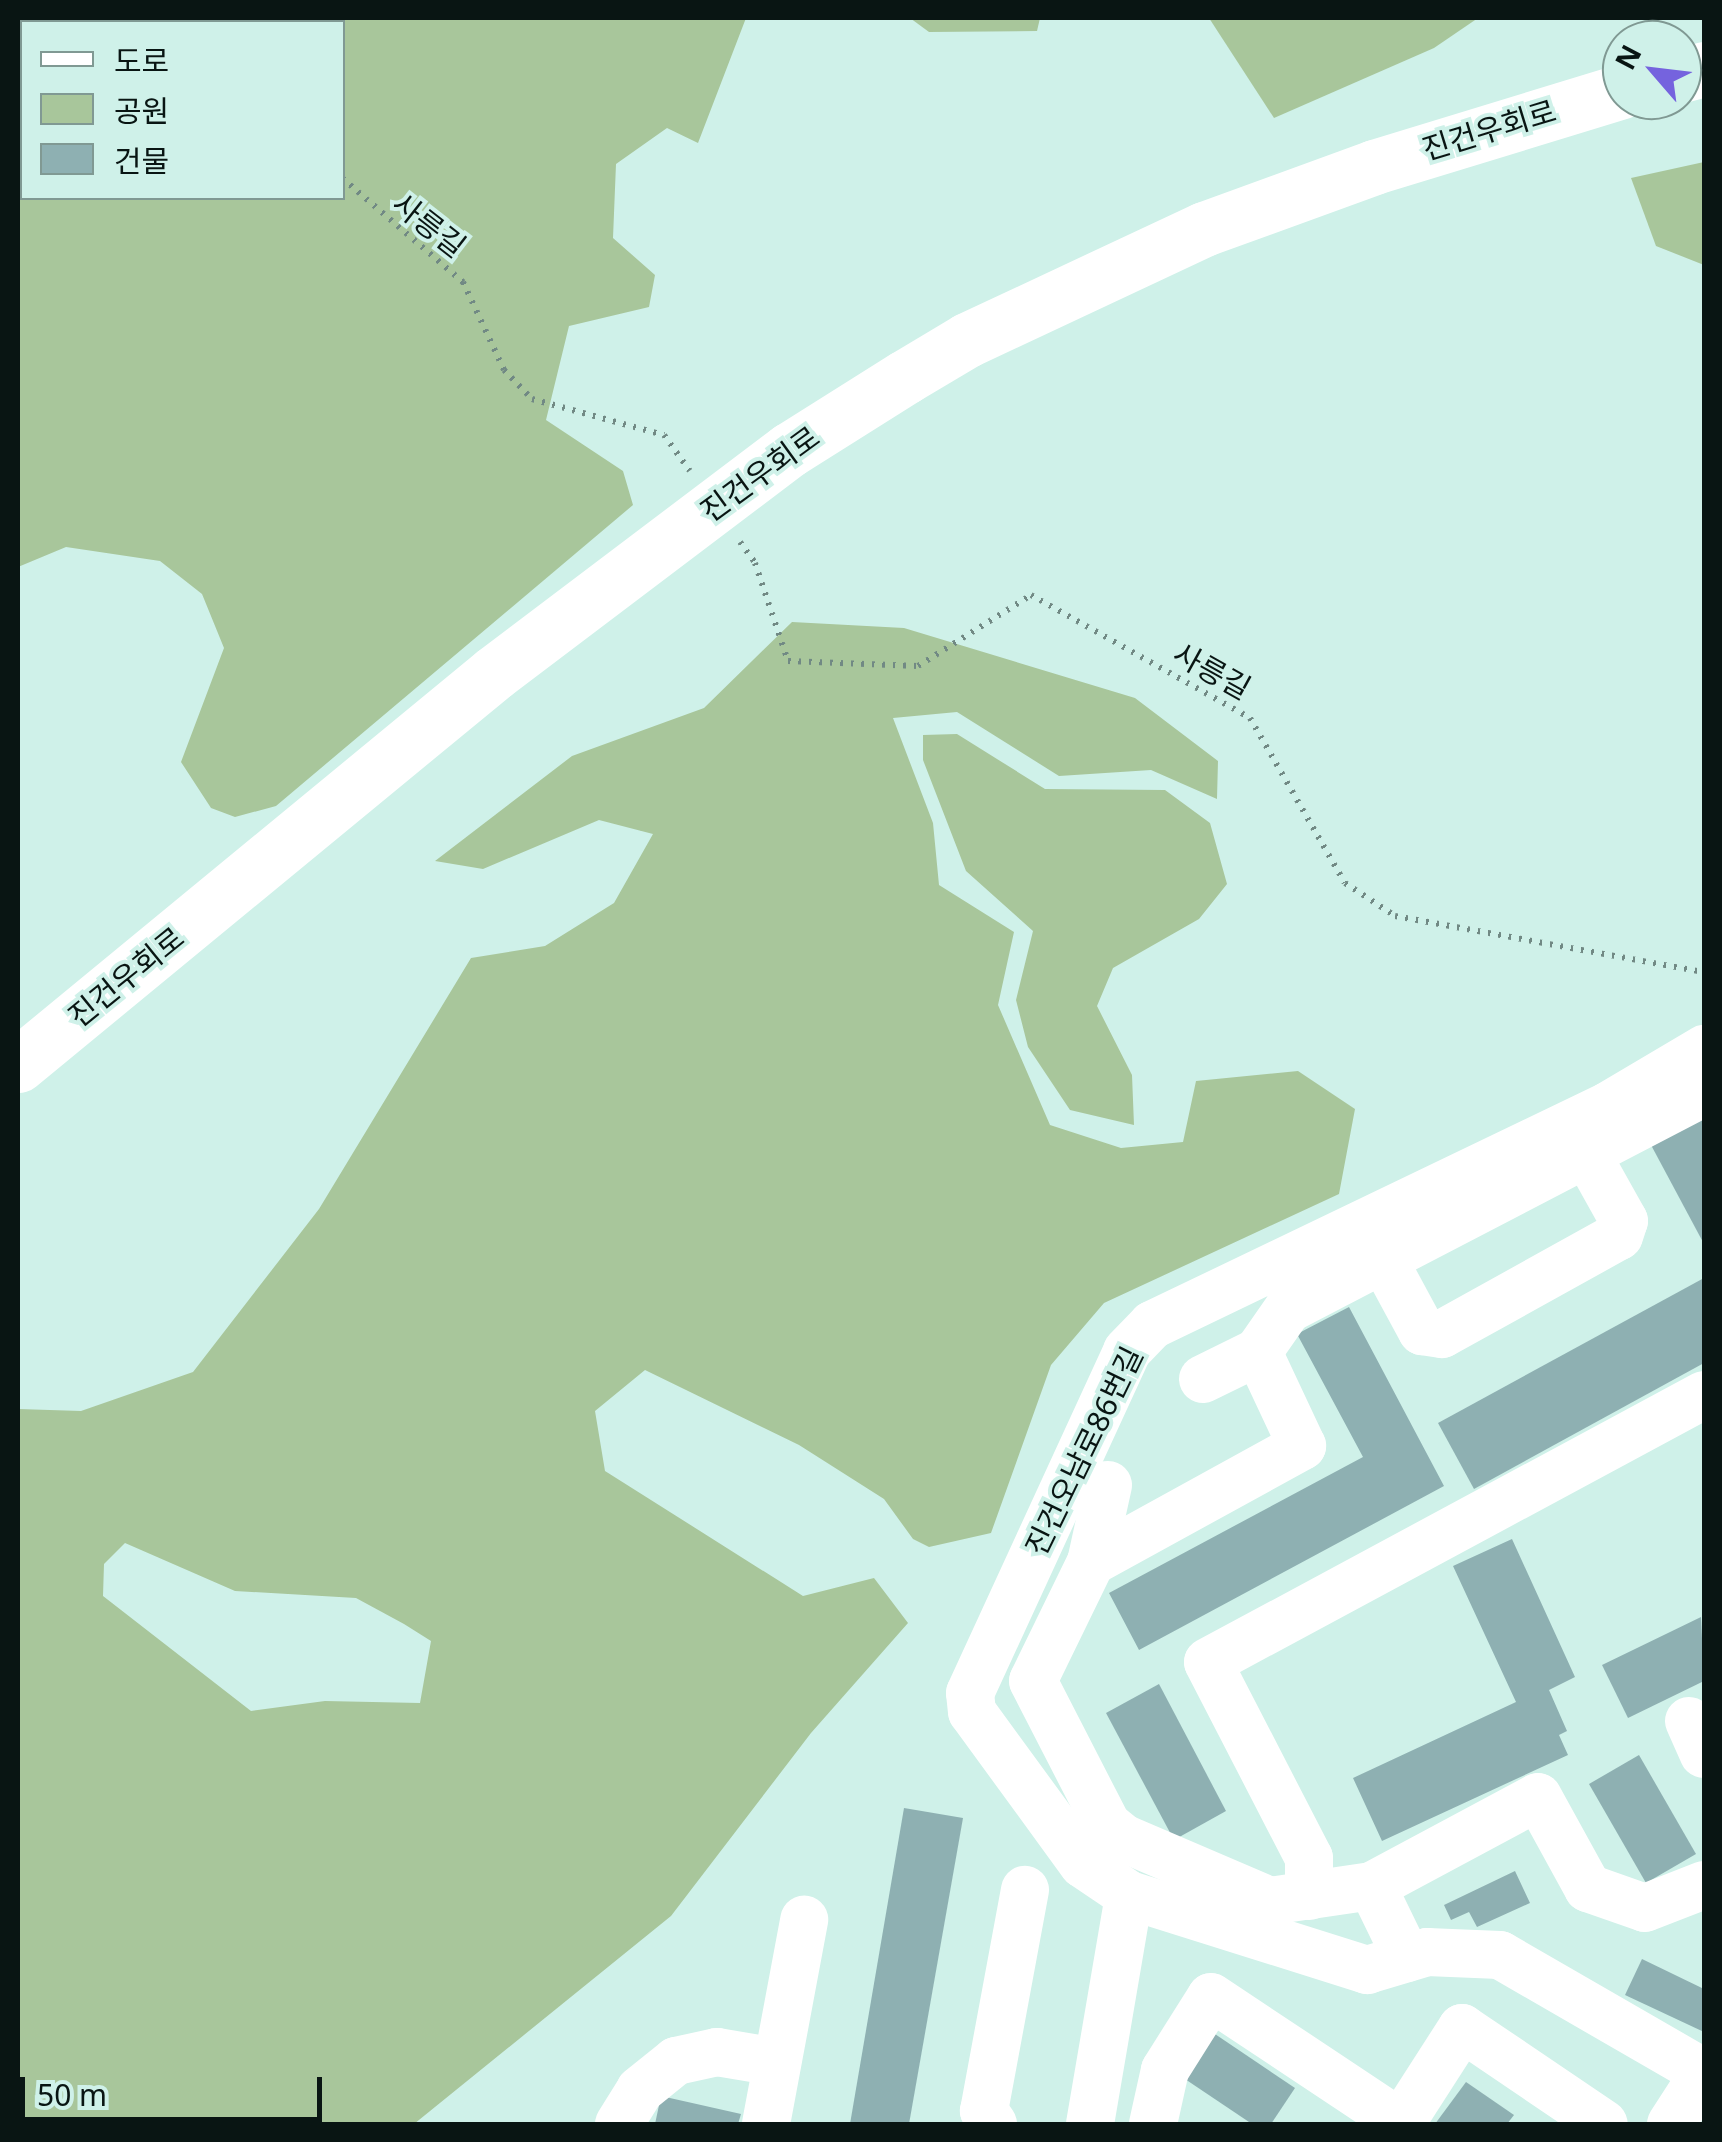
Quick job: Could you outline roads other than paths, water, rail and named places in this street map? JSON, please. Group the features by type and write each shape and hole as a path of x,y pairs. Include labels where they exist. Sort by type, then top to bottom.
{"main road":[{"name":"진건우회로","path":"18,1065 494,673 788,450 904,377 967,340 1204,229 1391,161 1602,96"}],"street":[{"name":"진건오남로86번길","path":"1704,1048 1608,1106 1152,1324 1126,1351 970,1693 972,1712 1082,1864 1129,1895 1367,1970 1427,1952 1500,1955 1704,2073"},
{"path":"1204,1379 1258,1352 1288,1309 1704,1092"},
{"path":"1384,1259 1422,1330 1442,1334 1619,1236 1624,1221 1586,1153"},
{"path":"1091,1562 1302,1446 1258,1352"},
{"path":"1308,1896 1309,1858 1208,1662 1704,1395"},
{"path":"1108,1486 1091,1562 1033,1682 1107,1825 1124,1838 1270,1901 1372,1886 1538,1797 1588,1888 1646,1908 1704,1885"},
{"path":"1372,1886 1407,1958"},
{"path":"992,2124 984,2111 1025,1890"},
{"path":"1090,2124 1129,1895"},
{"path":"766,2124 804,1920"},
{"path":"1154,2124 1165,2070 1211,1997 1401,2123 1462,2028 1604,2124"},
{"path":"619,2124 640,2090 676,2060 717,2052 777,2062"},
{"path":"1671,2124 1704,2073"}]}
